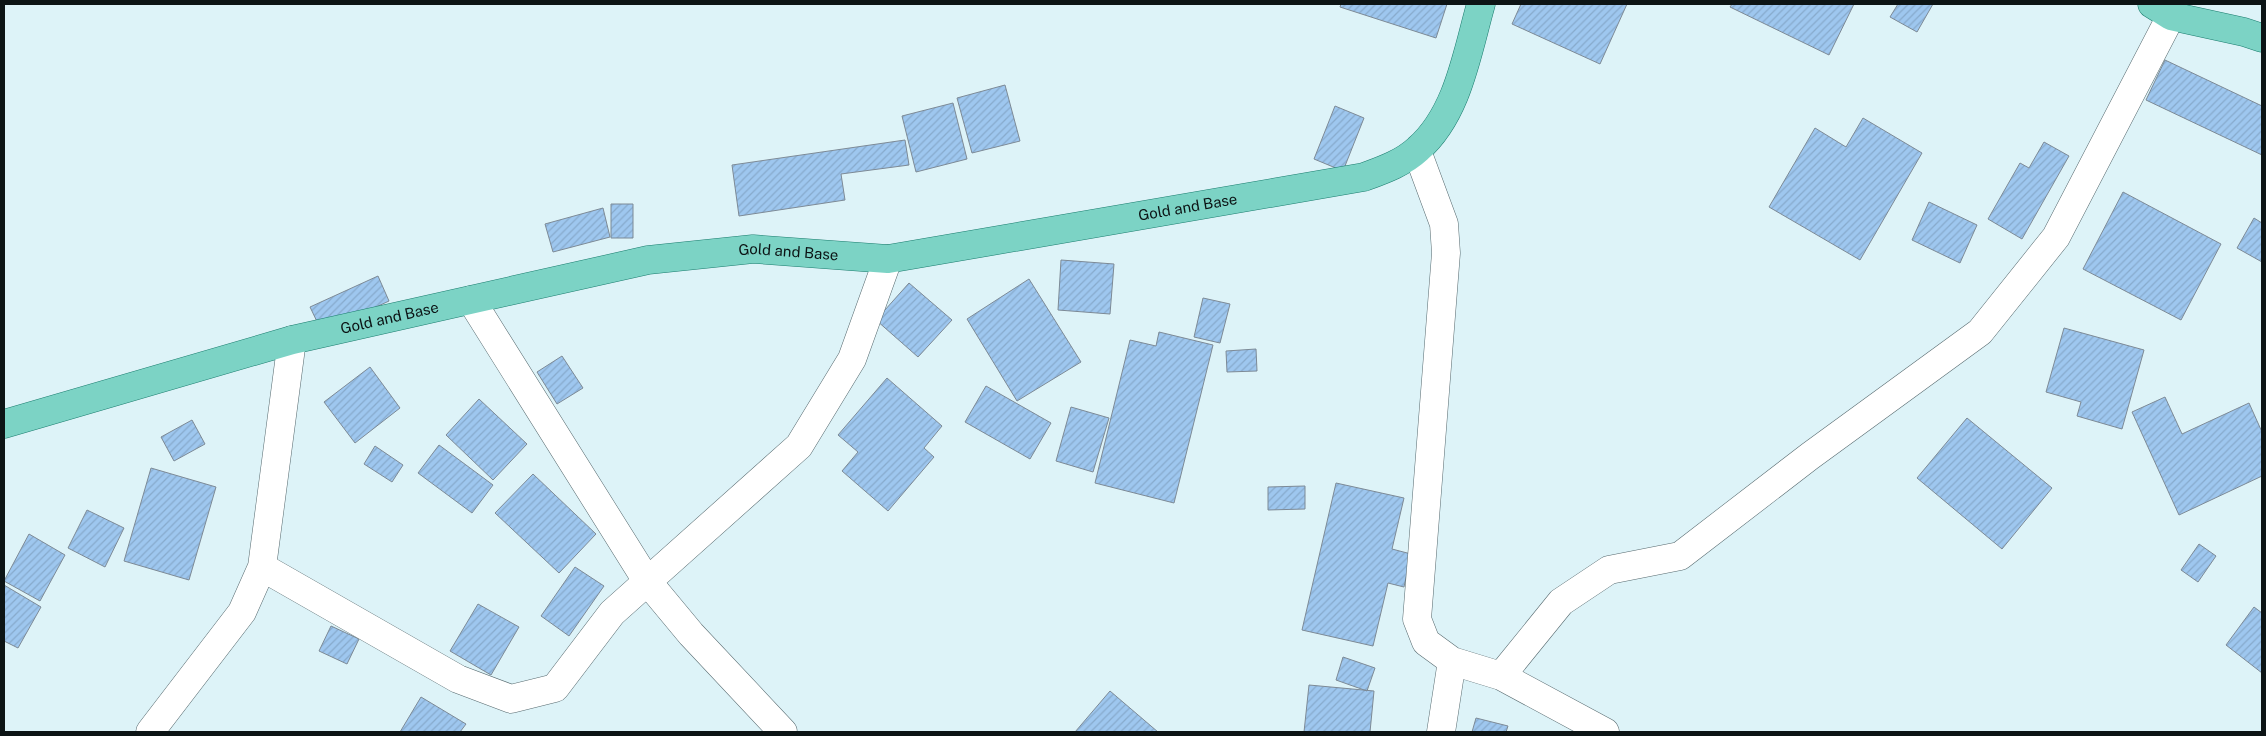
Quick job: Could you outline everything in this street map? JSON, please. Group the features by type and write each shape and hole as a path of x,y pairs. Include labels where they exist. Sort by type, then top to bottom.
{"main road":[{"name":"Gold and Base","path":"4,424 292,340 648,260 754,249 888,260 1364,177 1393,166 1417,151 1436,131 1452,101 1481,4"},
{"path":"2161,10 2262,38"}],"street":[{"path":"1501,676 1561,602 1609,570 1680,556 1810,456 1980,332 2056,237 2161,10"},
{"path":"1417,151 1444,224 1446,253 1417,620 1426,642 1452,661 1501,676 1605,732"},
{"path":"262,567 458,679 511,699 554,688 612,613 799,446 852,359 888,260"},
{"path":"471,300 647,581 691,634 783,732"},
{"path":"150,732 242,612 262,567 292,340"},
{"path":"1441,732 1452,661"}],"building":[{"path":"1341,4 1447,4 1436,38 1340,7"},
{"path":"1521,4 1627,4 1600,64 1512,24"},
{"path":"1732,4 1854,4 1829,55 1730,7"},
{"path":"1898,4 1933,4 1917,32 1890,17"},
{"path":"2165,60 2262,106 2262,155 2146,100"},
{"path":"1005,85 1020,141 972,153 957,98"},
{"path":"953,103 967,159 916,172 902,116"},
{"path":"1335,106 1364,118 1343,171 1314,159"},
{"path":"1863,118 1922,153 1860,260 1769,207 1815,128 1846,147"},
{"path":"905,140 909,165 841,174 845,200 739,216 732,165"},
{"path":"2044,142 2069,156 2022,239 1988,219 2020,163 2029,168"},
{"path":"2123,192 2221,244 2181,320 2083,269"},
{"path":"1929,202 1977,225 1960,263 1912,240"},
{"path":"611,204 633,204 633,238 611,238"},
{"path":"603,208 610,237 553,252 545,224"},
{"path":"2254,218 2262,223 2262,262 2237,248"},
{"path":"1061,260 1114,264 1110,314 1058,310"},
{"path":"378,276 389,301 322,332 310,307"},
{"path":"1029,279 1081,362 1017,401 967,319"},
{"path":"909,283 952,320 918,357 876,320"},
{"path":"1203,298 1230,304 1220,343 1194,337"},
{"path":"2064,328 2144,350 2122,429 2077,416 2081,402 2046,392"},
{"path":"1159,332 1213,345 1174,503 1095,483 1130,340 1156,346"},
{"path":"1256,349 1257,371 1227,372 1226,351"},
{"path":"562,356 583,388 557,404 537,372"},
{"path":"370,367 400,408 355,443 324,402"},
{"path":"887,378 942,426 924,448 934,457 888,511 842,471 858,452 838,435"},
{"path":"986,386 1051,423 1030,459 965,422"},
{"path":"2165,397 2182,434 2249,403 2262,432 2262,476 2179,515 2132,412"},
{"path":"479,399 527,444 493,480 446,435"},
{"path":"1071,407 1109,418 1093,472 1056,461"},
{"path":"1967,418 2052,488 2002,549 1917,478"},
{"path":"192,420 205,444 174,461 161,437"},
{"path":"439,445 493,485 472,513 418,473"},
{"path":"375,446 403,465 392,482 364,464"},
{"path":"151,468 216,487 189,580 124,561"},
{"path":"533,474 596,534 559,573 495,513"},
{"path":"1336,483 1404,498 1392,549 1411,554 1404,587 1388,583 1373,646 1302,630"},
{"path":"1305,486 1305,509 1268,510 1268,487"},
{"path":"87,510 124,528 105,567 68,548"},
{"path":"29,534 65,555 40,601 4,581"},
{"path":"2199,544 2216,556 2198,582 2181,570"},
{"path":"575,567 604,586 569,636 541,616"},
{"path":"4,585 41,607 18,648 4,641"},
{"path":"478,604 519,627 491,675 450,651"},
{"path":"2254,607 2262,613 2262,673 2226,645"},
{"path":"331,626 359,639 347,664 319,651"},
{"path":"1343,657 1375,668 1367,691 1336,680"},
{"path":"1309,685 1374,691 1370,732 1304,732"},
{"path":"1110,691 1158,732 1075,732"},
{"path":"421,697 466,724 460,732 400,732"},
{"path":"1476,718 1508,726 1506,732 1472,732"}]}
